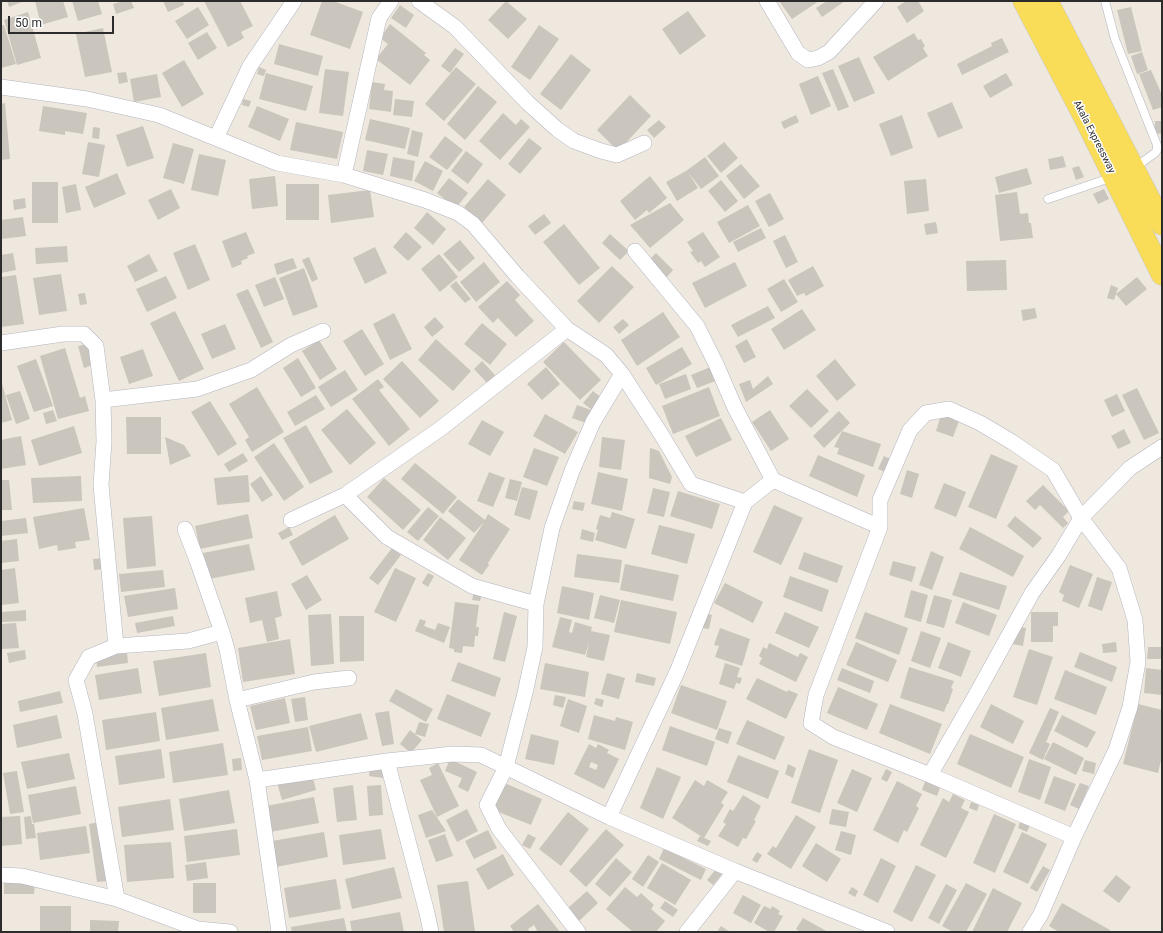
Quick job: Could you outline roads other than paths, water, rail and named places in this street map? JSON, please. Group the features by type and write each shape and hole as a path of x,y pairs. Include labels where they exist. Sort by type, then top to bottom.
{"main road":[{"name":"Akala Expressway","path":"1024,1 1123,173 1162,224"},
{"name":"Akala Expressway","path":"1047,1 1123,173 1162,274"}],"street":[{"path":"216,138 250,66 294,1"},
{"path":"344,175 379,18 391,1"},
{"path":"420,1 455,27 528,102 558,130 574,141 617,155 644,143"},
{"path":"767,1 798,53 808,60 818,58 829,52 876,1"},
{"path":"1,88 87,99 159,115 277,163 344,175 425,200 458,213 473,224 518,277 567,329 606,355 622,374 691,484 745,502"},
{"path":"635,251 697,326 716,364 735,408 773,480 880,527"},
{"path":"291,520 346,495 440,428 567,329"},
{"path":"103,400 197,389 251,370 292,346 323,331"},
{"path":"1,343 63,334 84,334 96,346 103,400 104,441 101,485 116,646"},
{"path":"578,932 499,829 487,805 506,767 525,693 535,647 536,604 552,528 572,471 593,422 622,374"},
{"path":"1030,932 1041,914 1074,837 1116,750 1130,707 1138,662 1135,620 1119,568 1081,518 1053,470 1012,442 980,423 949,409 926,414 910,430 880,500 880,527 816,695 811,723 833,737 930,775 1074,837"},
{"path":"930,775 1032,593 1059,555 1081,518 1130,468 1162,447"},
{"path":"609,817 677,672 745,502 773,480"},
{"path":"346,495 387,537 472,586 536,604"},
{"path":"185,529 227,649 237,700 257,780 279,932"},
{"path":"117,899 85,714 76,680 89,657 116,646 188,641 222,632"},
{"path":"237,700 314,682 350,678"},
{"path":"257,780 387,761 453,754 481,755 609,817 735,871 880,930"},
{"path":"387,761 431,932"},
{"path":"686,932 735,871"},
{"path":"1,874 22,876 117,899 198,929 230,932"}],"lane":[{"path":"1048,199 1123,173 1155,153 1157,145 1118,47 1104,1"}]}
